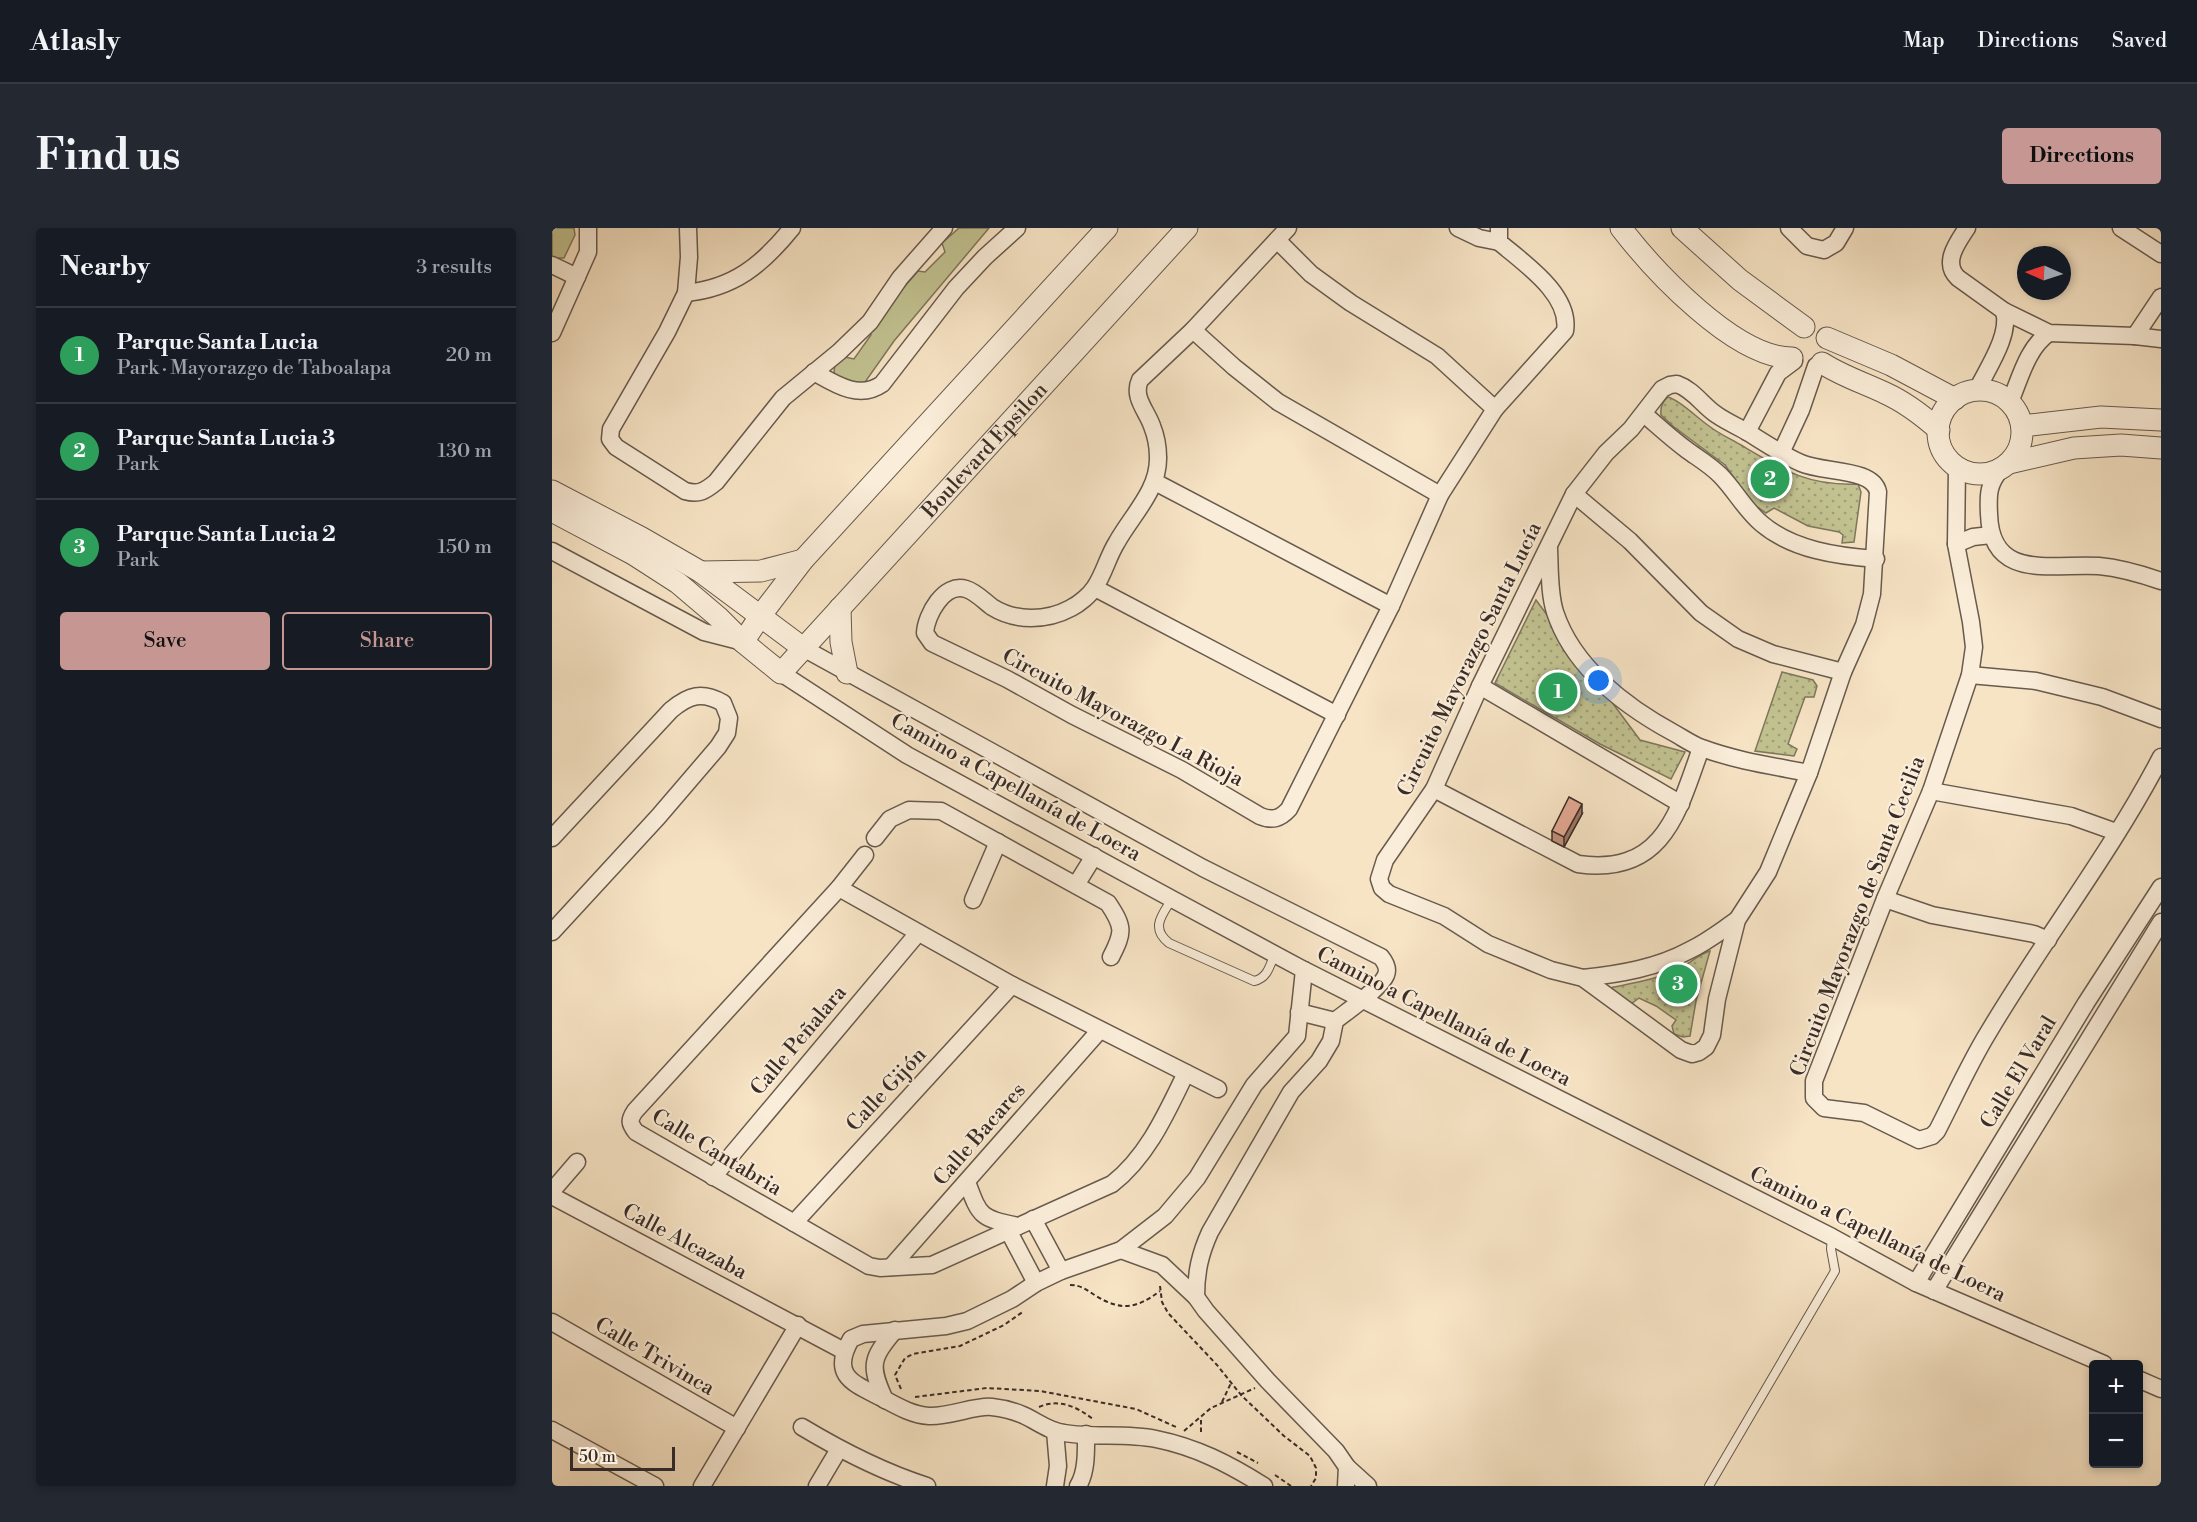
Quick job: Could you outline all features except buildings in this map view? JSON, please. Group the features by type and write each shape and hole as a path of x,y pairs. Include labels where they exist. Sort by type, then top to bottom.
{"street":[{"path":"552,333 588,252 588,228"},
{"path":"688,228 689,257 686,293 667,332 611,429 610,435 611,443 616,447 685,491 700,493 716,482 783,398 839,352 870,322 900,278 944,228"},
{"path":"686,293 719,287 738,278 758,265 792,228"},
{"path":"814,372 843,388 867,391 882,384 956,288 1017,228"},
{"path":"743,642 803,560 1107,228"},
{"name":"Boulevard Epsilon","path":"782,673 802,648 1187,228"},
{"name":"Circuito Mayorazgo La Rioja","path":"1282,234 1193,330 1144,375 1138,385 1138,397 1152,424 1157,440 1158,460 1155,482 1115,544 1095,588 1073,608 1037,619 1005,613 988,604 974,592 955,588 949,590 928,616 925,633 937,646 1007,679 1072,715 1182,770 1269,820 1283,815 1289,809 1390,606 1440,495 1495,409 1565,331 1567,320 1561,302 1499,235 1479,238 1458,228"},
{"path":"1621,228 1641,255 1723,329 1764,353 1793,360 1803,366 1819,365 1886,393 1920,413 1938,430"},
{"path":"1682,228 1740,280 1804,327"},
{"path":"1789,228 1807,246 1824,250 1836,243 1845,228"},
{"path":"1967,228 1952,253 1950,262 1952,271 1958,278 2004,311 2049,333 2161,339"},
{"path":"2121,228 2161,254"},
{"path":"1282,234 1311,274 1351,303 1437,356 1495,409"},
{"path":"552,265 577,277"},
{"path":"2135,336 2161,297"},
{"path":"1977,390 2003,336 2006,324 2004,311"},
{"path":"1793,360 1789,345 1790,339 1798,329 1818,328 1827,338 1891,365 1955,399"},
{"path":"1193,330 1278,402 1440,495"},
{"path":"2010,402 2031,351 2049,333"},
{"path":"1781,453 1819,365 1829,351 1827,338"},
{"path":"1747,432 1778,373 1793,360"},
{"name":"Circuito Mayorazgo Santa Lucía","path":"1583,978 1673,1045 1692,1054 1706,1047 1712,1035 1717,999 1737,920 1768,872 1809,773 1843,672 1864,625 1872,594 1876,559 1878,492 1872,480 1854,473 1837,472 1803,464 1716,415 1690,392 1677,384 1662,389 1644,414 1606,453 1574,494 1480,686 1434,789 1385,860 1380,874 1382,888 1396,898 1444,916 1488,944 1551,970 1583,978 1624,973 1654,965 1690,950 1737,920"},
{"path":"2161,448 2121,445 2074,448 2006,466 1987,474 1980,474 1957,467 1943,451 1938,430 1947,407 1965,393 1977,390 2000,395 2010,402 2018,413 2022,426 2020,446 2006,466 1990,484 1989,491 1991,535 1999,549 2011,560 2020,564 2100,566 2136,572 2161,581"},
{"path":"1644,414 1720,475 1762,525 1805,547 1846,557 1876,559"},
{"path":"2022,426 2101,417 2161,420"},
{"name":"Circuito Mayorazgo de Santa Cecilia","path":"1957,467 1956,544 1974,647 1970,675 1931,791 1885,899 1814,1081 1814,1098 1824,1108 1864,1113 1918,1140 1932,1136 1937,1131 1987,1034 2147,784 2161,757"},
{"path":"1155,482 1390,606"},
{"path":"552,491 701,572 802,648 1203,868 1382,957 1387,968 1386,977 1335,1021 1331,1041 1319,1060 1291,1092 1210,1232 1200,1254 1196,1274 1196,1297"},
{"path":"1574,494 1630,541 1701,613 1738,639 1773,654 1843,672"},
{"path":"552,511 654,566 702,603 743,642 782,673"},
{"path":"1956,544 1973,537 1991,535"},
{"path":"1549,548 1552,599 1556,614 1565,634 1600,681 1631,707 1701,748 1740,760 1809,773"},
{"path":"552,551 704,632 743,642"},
{"path":"701,572 761,572 803,560"},
{"path":"1095,588 1337,715"},
{"path":"840,608 841,642 847,673"},
{"name":"Camino a Capellanía de Loera","path":"782,673 907,755 1304,969 1832,1237 1916,1283 2093,1360"},
{"path":"1970,675 2036,681 2102,697 2161,719"},
{"path":"1480,686 1681,804"},
{"path":"552,838 683,699 695,696 714,698 723,703 729,718 727,733 718,747 552,932"},
{"path":"1434,789 1578,864 1610,866 1637,857 1656,844 1673,821 1681,804 1701,748"},
{"path":"1931,791 2071,816 2116,832"},
{"path":"875,838 890,819 909,810 941,811 1108,903 1119,919 1121,938 1111,957"},
{"path":"973,900 998,842"},
{"name":"Calle Cantabria","path":"866,855 839,888 630,1118 630,1124 636,1132 869,1266 891,1268 932,1265 1112,1184 1123,1176 1151,1141 1186,1072"},
{"path":"1076,885 1094,856"},
{"name":"Calle El Varal","path":"1916,1283 2086,1004 2161,887"},
{"path":"839,888 1012,986 1218,1089"},
{"path":"1885,899 1932,915 2034,934 2048,940"},
{"path":"1934,1291 2161,922"},
{"name":"Calle Peñalara","path":"713,1177 918,933"},
{"path":"1266,1478 1234,1467 1194,1448 1154,1438 1055,1431 1023,1415 990,1407 948,1415 928,1416 901,1408 851,1383 845,1375 842,1359 851,1339 863,1334 946,1326 967,1321 1012,1299 1036,1283 1063,1278 1120,1250 1165,1216 1197,1178 1254,1086 1297,1036 1304,969"},
{"name":"Calle Gijón","path":"794,1224 1012,986"},
{"path":"1299,1012 1335,1021"},
{"name":"Calle Bacares","path":"891,1268 1100,1030"},
{"path":"552,1191 577,1162"},
{"path":"967,1182 976,1208 982,1215 988,1219 1019,1225 1063,1278"},
{"name":"Calle Alcazaba","path":"552,1196 844,1351"},
{"path":"1019,1225 1036,1283"},
{"path":"1120,1250 1162,1265 1196,1297 1268,1381 1336,1451 1347,1467 1368,1486"},
{"name":"Calle Trivinca","path":"552,1322 736,1428"},
{"path":"702,1486 798,1325"},
{"path":"885,1400 874,1377 875,1363 879,1350 895,1330"},
{"path":"2143,1381 2161,1389"},
{"path":"802,1428 838,1449 926,1486"},
{"path":"552,1430 655,1486"},
{"path":"1055,1431 1058,1466 1055,1486"},
{"path":"1078,1486 1085,1462 1086,1434"},
{"path":"817,1486 838,1449"},
{"path":"1346,1486 1347,1467"}],"lane":[{"path":"1172,899 1160,919 1159,931 1169,943 1254,981 1260,980 1267,973 1275,953"},
{"path":"1709,1486 1835,1271 1831,1249 1832,1237"}],"path":[{"path":"1063,1278 1119,1307 1135,1306 1160,1291 1168,1313 1189,1333 1241,1395 1284,1436 1310,1456 1316,1468 1316,1478 1311,1486"},
{"path":"904,1394 895,1375 905,1358 913,1354 960,1346 1004,1325 1025,1310"},
{"path":"1184,1431 1201,1419 1211,1408 1268,1381"},
{"path":"1222,1402 1231,1383"},
{"path":"912,1397 987,1388 1040,1391 1136,1409 1201,1438 1201,1419"},
{"path":"1023,1415 1044,1404 1065,1404 1077,1408 1109,1434"},
{"path":"1235,1451 1260,1464"},
{"path":"1266,1478 1291,1486"}],"green space":[{"path":"552,228 574,228 575,235 564,258 552,258"},
{"path":"959,228 989,228 894,341 863,385 846,383 834,373 835,362 845,357 854,359 871,335 868,329 918,271 925,272 945,252 942,243"},
{"path":"1668,397 1683,405 1717,432 1796,475 1824,482 1858,484 1861,492 1854,542 1842,543 1843,535 1839,532 1808,526 1774,508 1766,513 1752,503 1725,465 1661,415 1662,405"},
{"path":"1536,600 1640,740 1685,752 1671,779 1600,744 1495,683"},
{"path":"1782,672 1813,680 1817,686 1814,697 1805,697 1788,744 1797,749 1794,756 1755,751"},
{"path":"1710,951 1696,1001 1690,1036 1683,1037 1674,1034 1672,1026 1676,1020 1656,1006 1639,998 1631,1004 1609,988 1665,975"}],"place":[{"name":"Parque Santa Lucia 3","path":"1770,479"},
{"name":"Parque Santa Lucia","path":"1558,692"},
{"name":"Parque Santa Lucia 2","path":"1678,984"}]}
